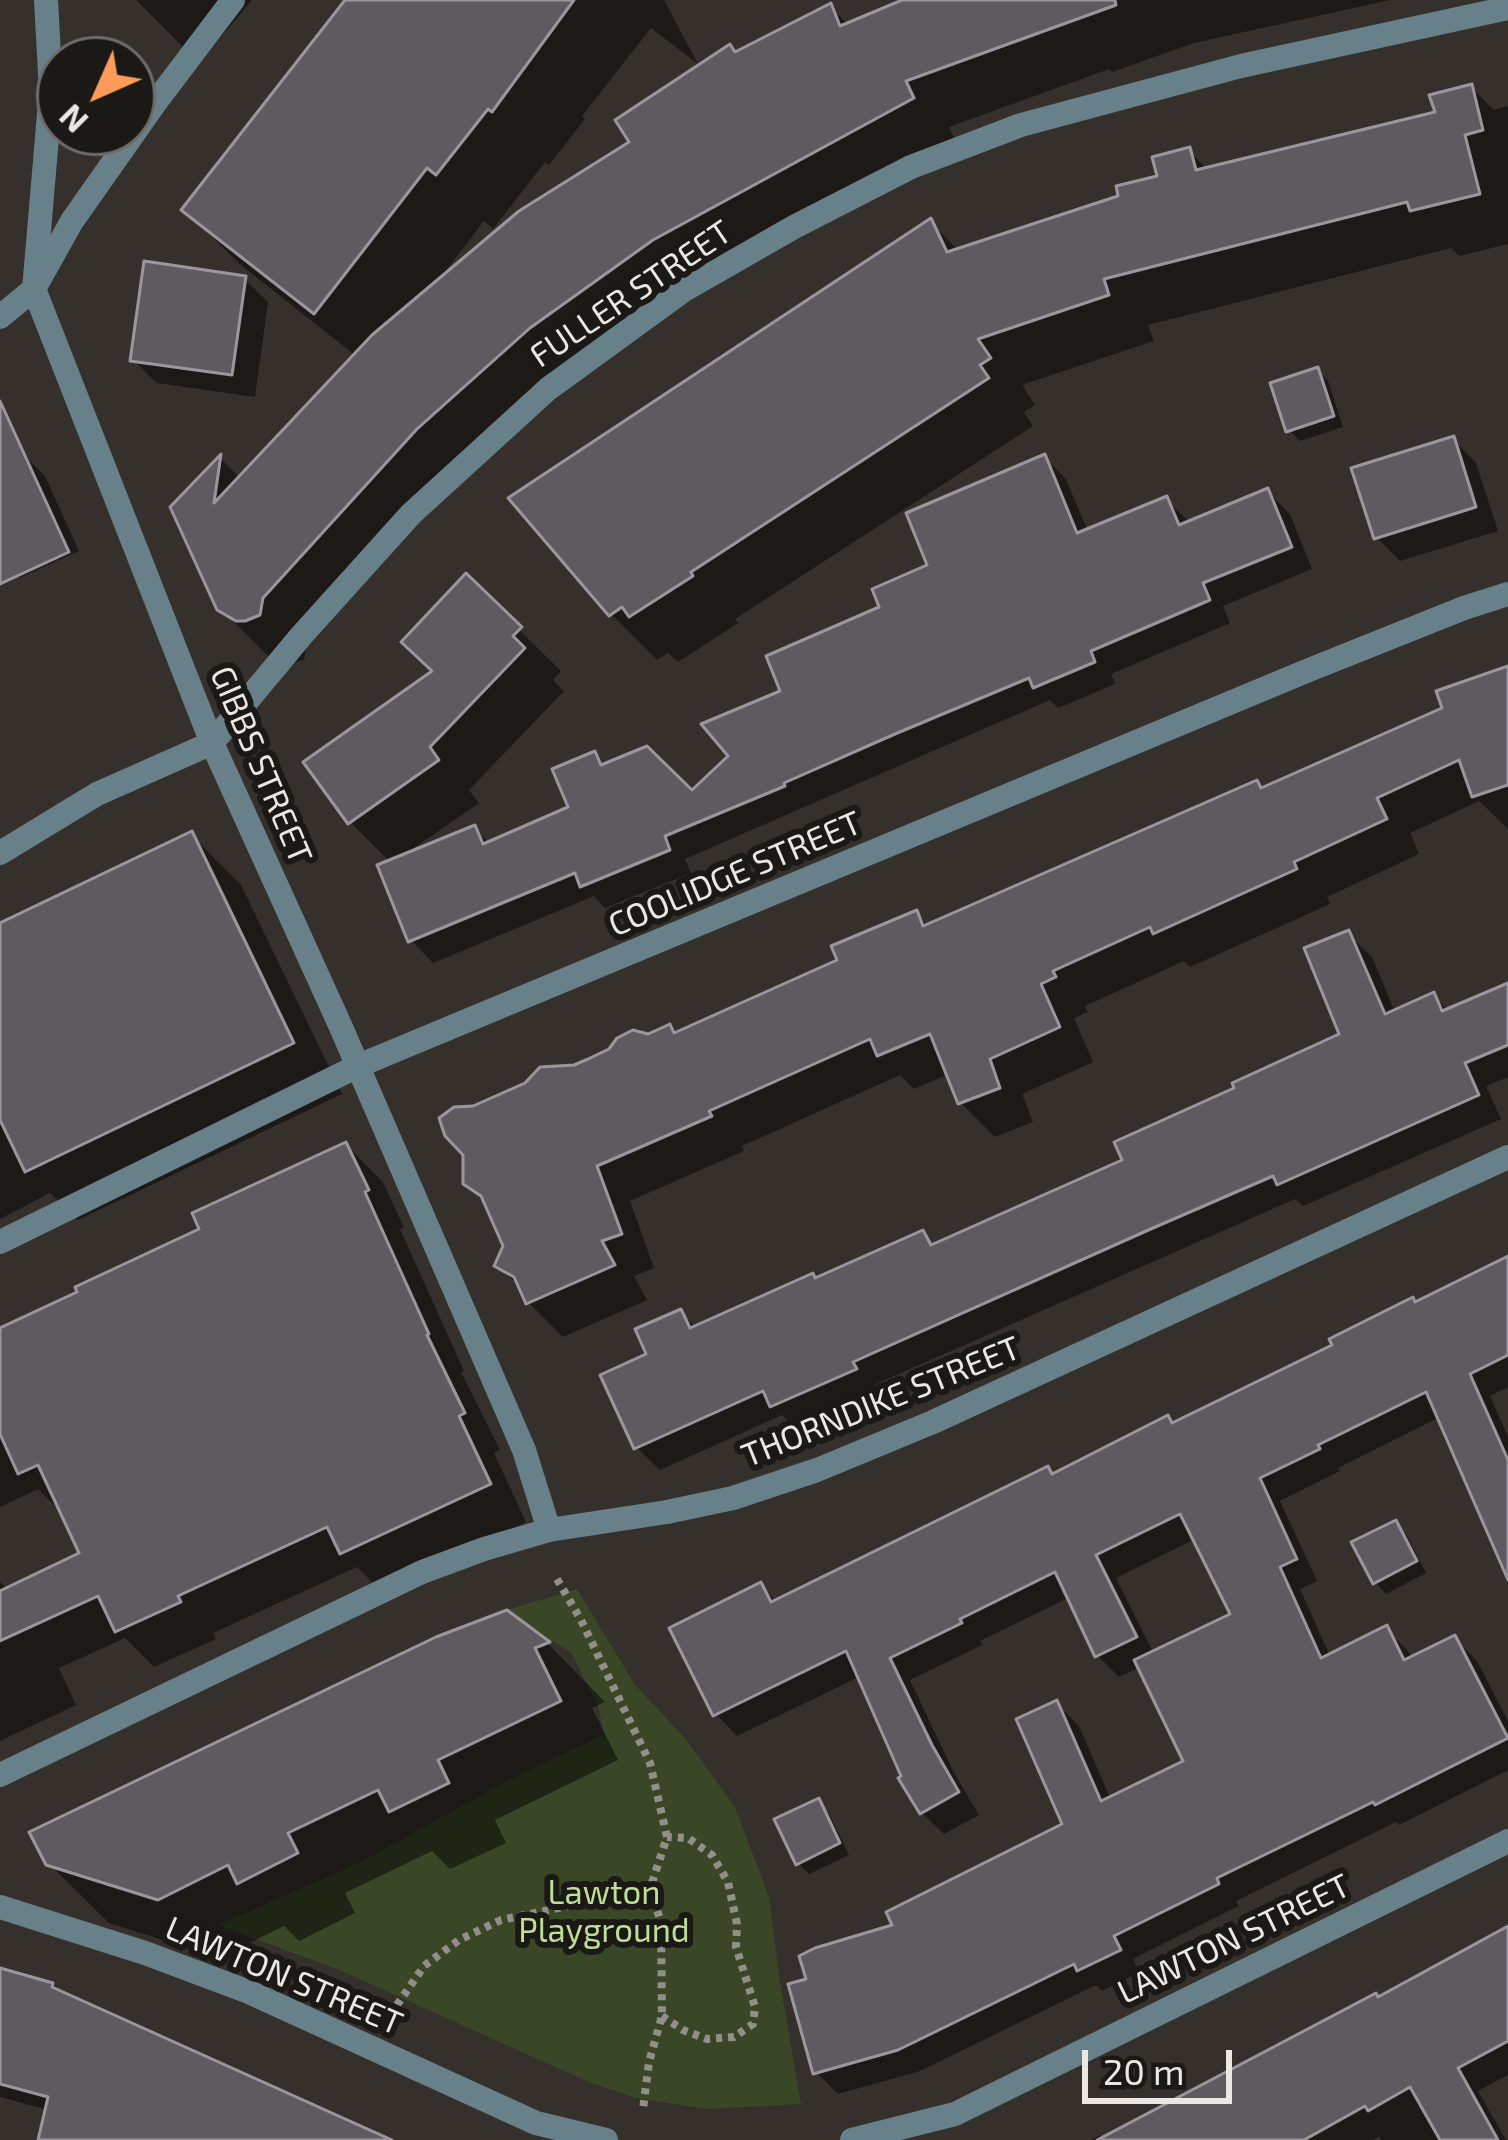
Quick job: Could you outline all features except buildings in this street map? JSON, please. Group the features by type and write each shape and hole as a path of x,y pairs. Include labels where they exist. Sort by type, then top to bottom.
{"street":[{"name":"GIBBS STREET","path":"46,0 51,91 34,289 212,742 524,1450 549,1530"},
{"path":"0,317 34,289 72,220 233,0"},
{"name":"FULLER STREET","path":"0,853 97,794 212,742 411,514 548,389 720,269 911,167 1021,125 1241,66 1508,8"},
{"name":"COOLIDGE STREET","path":"0,1242 358,1066 1309,670 1508,594"},
{"name":"THORNDIKE STREET","path":"0,1774 422,1572 549,1530 733,1498 817,1470 955,1412 1508,1157"},
{"name":"LAWTON STREET","path":"852,2140 955,2114 1508,1840"},
{"name":"LAWTON STREET","path":"0,1907 249,1992 536,2123 606,2140"}],"path":[{"path":"557,1579 650,1763 668,1837 650,1889 661,1922 662,2016 643,2109"},
{"path":"662,2016 707,2038 734,2037 753,2024 755,2007 736,1947 737,1924 728,1882 712,1855 688,1838 668,1837"},
{"path":"397,2005 424,1966 459,1940 501,1920 650,1889"}],"green space":[{"name":"Lawton Playground","path":"577,1589 635,1685 683,1736 735,1807 769,1897 801,2104 706,2109 636,2098 591,2083 337,1969 218,1925 361,1862 505,1782 604,1734 598,1706 571,1652 507,1610"}]}
